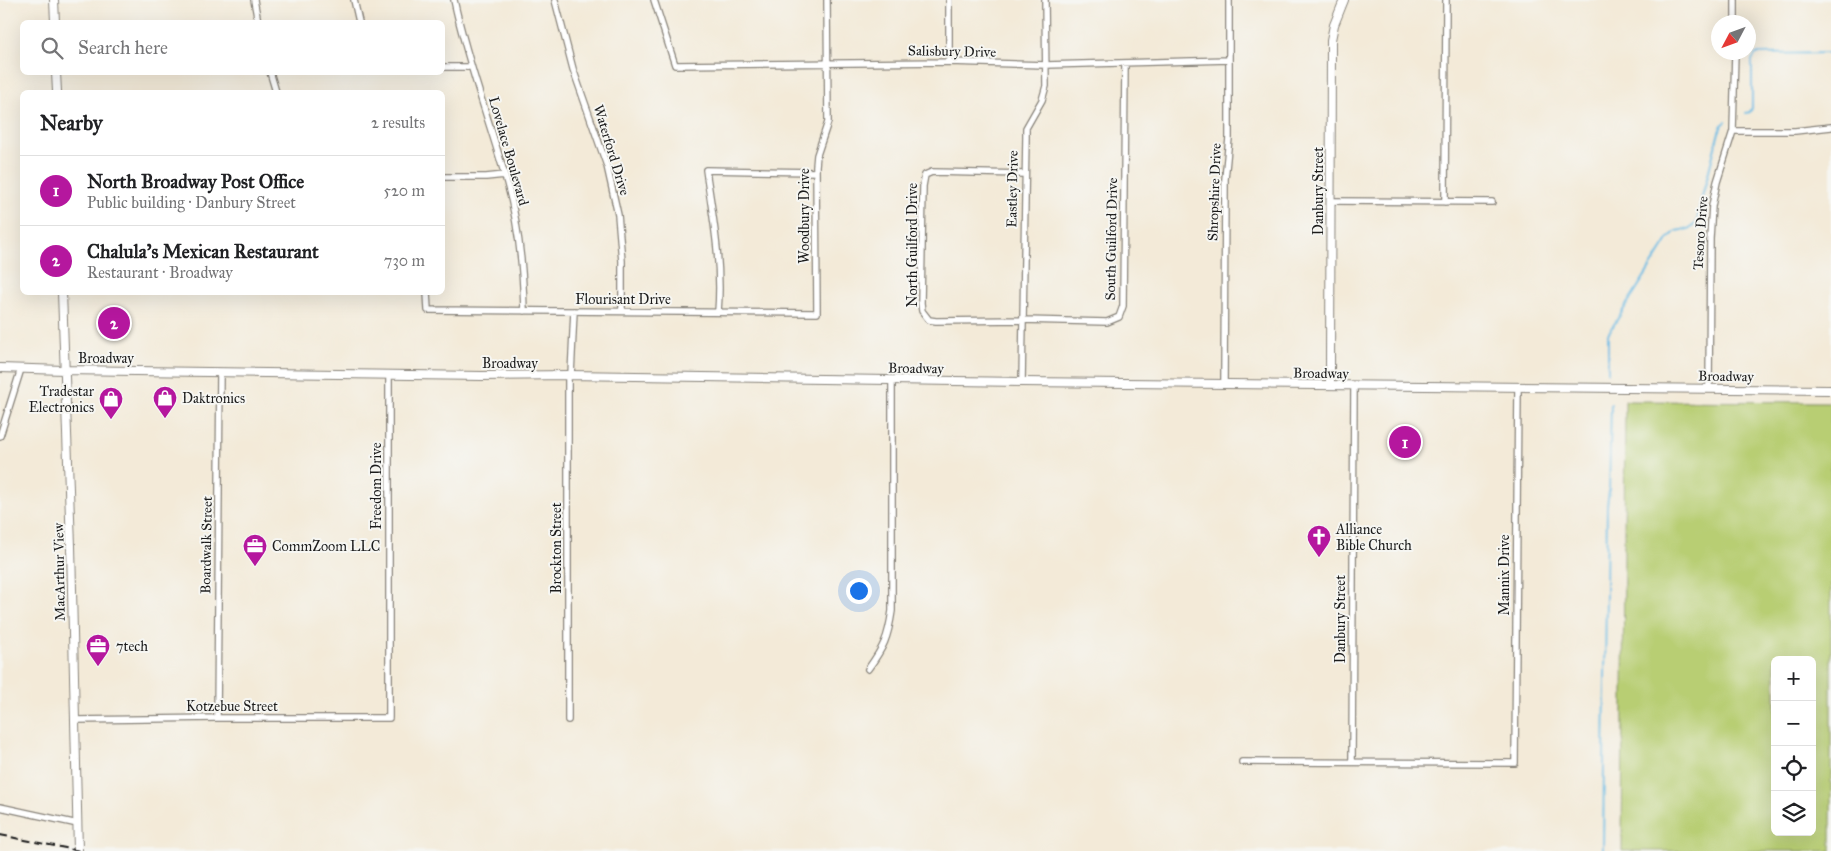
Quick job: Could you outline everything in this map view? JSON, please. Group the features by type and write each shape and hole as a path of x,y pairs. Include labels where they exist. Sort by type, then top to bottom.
{"main road":[{"path":"54,0 55,20"},
{"name":"Danbury Street","path":"1330,385 1331,40 1334,25 1344,0"},
{"path":"56,75 56,90"},
{"name":"MacArthur View","path":"62,295 78,851"},
{"name":"Broadway","path":"0,368 1354,386 1831,390"}],"street":[{"path":"254,0 258,20"},
{"path":"354,0 359,20"},
{"name":"Lovelace Boulevard","path":"454,0 471,67 505,175 520,239 524,311"},
{"name":"Waterford Drive","path":"555,0 573,69 606,166 618,215 622,261 622,311"},
{"name":"Salisbury Drive","path":"654,0 675,65 949,62 1046,65 1229,60"},
{"name":"Woodbury Drive","path":"817,313 816,172 817,155 828,122 827,0"},
{"path":"949,0 949,62"},
{"name":"Eastley Drive","path":"1022,382 1026,128 1042,100 1046,86 1045,0"},
{"name":"Shropshire Drive","path":"1224,384 1225,179 1229,138 1229,0"},
{"path":"1445,202 1446,0"},
{"path":"1735,0 1735,15"},
{"name":"Tesoro Drive","path":"1709,389 1712,206 1717,182 1733,131 1735,60"},
{"name":"South Guilford Drive","path":"1022,320 1107,322 1118,318 1122,312 1125,63"},
{"path":"445,67 471,67"},
{"path":"271,75 275,90"},
{"path":"1733,131 1795,131 1831,127"},
{"path":"718,312 717,244 706,170 816,172"},
{"name":"North Guilford Drive","path":"1022,320 929,320 925,316 921,303 923,186 926,175 932,172 1024,174"},
{"path":"445,176 486,177 505,175"},
{"path":"1330,201 1492,202"},
{"name":"Flourisant Drive","path":"427,295 428,310 817,313"},
{"name":"Brockton Street","path":"568,720 569,375 574,310"},
{"path":"0,436 21,369"},
{"name":"Boardwalk Street","path":"217,718 220,372"},
{"name":"Freedom Drive","path":"388,374 389,718"},
{"path":"868,669 889,633 892,611 892,380"},
{"name":"Danbury Street","path":"1352,762 1354,386"},
{"name":"Mannix Drive","path":"1352,762 1515,763 1518,387"},
{"name":"Kotzebue Street","path":"75,720 389,718"},
{"path":"1242,762 1352,762"},
{"path":"0,807 78,824"}],"green space":[{"path":"1625,401 1831,402 1831,851 1622,851"}],"waterway":[{"path":"1746,113 1750,112 1752,108 1752,60 1756,54 1831,53"},
{"path":"1608,372 1608,334 1669,238 1676,231 1688,229 1697,223 1719,132 1722,125 1726,122"},
{"path":"1603,851 1607,505 1611,404"}],"railway":[{"path":"0,835 80,851"}],"place":[{"name":"Chalula's Mexican Restaurant","path":"114,323"},
{"name":"Daktronics","path":"165,419"},
{"name":"Tradestar Electronics","path":"111,420"},
{"name":"North Broadway Post Office","path":"1405,442"},
{"name":"Alliance Bible Church","path":"1319,558"},
{"name":"CommZoom LLC","path":"255,567"},
{"name":"7tech","path":"98,667"}]}
